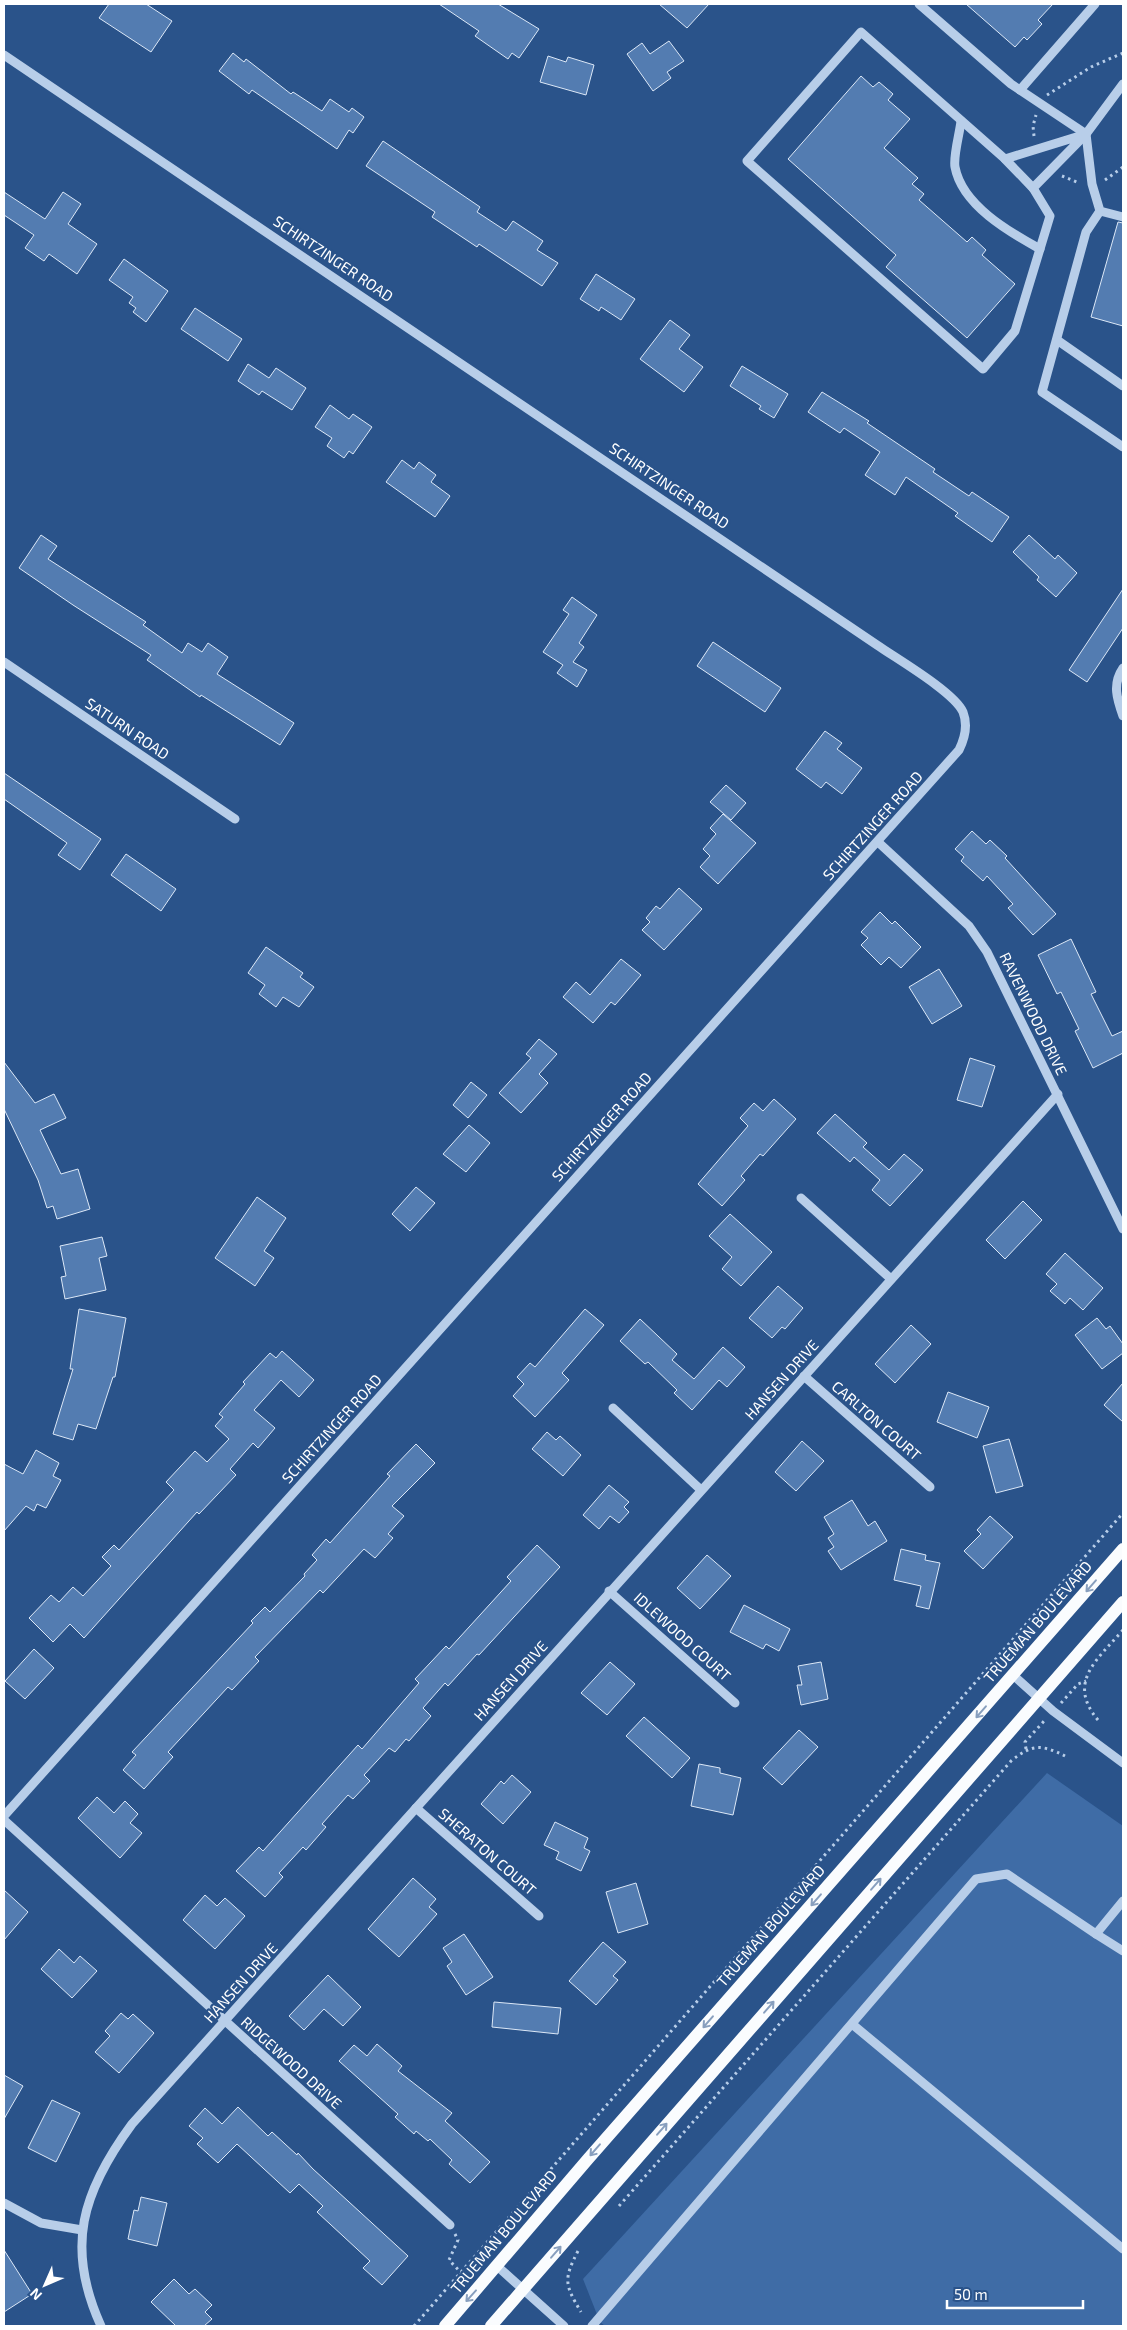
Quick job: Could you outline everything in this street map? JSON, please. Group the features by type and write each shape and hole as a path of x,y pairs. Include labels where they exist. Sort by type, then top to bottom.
{"main road":[{"name":"TRUEMAN BOULEVARD","path":"444,2326 1123,1549"},
{"path":"491,2326 1123,1602"}],"street":[{"path":"920,4 1020,90 1086,134 1092,184 1100,211"},
{"path":"1020,90 1095,4"},
{"path":"861,32 1006,159 1033,188 1050,216 1015,330 983,369 747,161 861,32"},
{"name":"SCHIRTZINGER ROAD","path":"4,55 491,382 951,696 963,712 966,731 959,750 878,842 618,1129 4,1818"},
{"path":"1033,188 1086,134 1123,84"},
{"path":"961,121 954,166 967,195 1005,230 1040,249"},
{"path":"1006,159 1086,134"},
{"path":"1100,211 1123,217"},
{"path":"1100,211 1086,232 1042,392 1123,447"},
{"path":"1057,340 1123,386"},
{"name":"SATURN ROAD","path":"4,662 235,819"},
{"path":"1123,668 1117,677 1116,695 1123,716"},
{"name":"RAVENWOOD DRIVE","path":"878,842 969,926 1001,977 1123,1229"},
{"name":"HANSEN DRIVE","path":"102,2326 89,2300 83,2267 82,2230 87,2206 108,2156 132,2124 1058,1094"},
{"path":"800,1198 891,1279"},
{"name":"CARLTON COURT","path":"804,1376 930,1487"},
{"path":"612,1408 701,1490"},
{"name":"IDLEWOOD COURT","path":"610,1591 735,1703"},
{"path":"1013,1676 1038,1698 1123,1763"},
{"name":"SHERATON COURT","path":"416,1808 539,1916"},
{"name":"RIDGEWOOD DRIVE","path":"4,1818 225,2022 450,2225"},
{"path":"592,2326 976,1879 1007,1874 1123,1950"},
{"path":"1096,1934 1123,1900"},
{"path":"852,2024 1123,2249"},
{"path":"4,2203 24,2216 41,2223 82,2230"},
{"path":"497,2266 564,2326"}],"path":[{"path":"414,2326 1123,1513"},
{"path":"1098,1720 1090,1710 1084,1692 1089,1668 1123,1630"},
{"path":"615,2210 1011,1761 1026,1749 1046,1746 1065,1756"},
{"path":"450,2225 458,2240 450,2260 478,2289"},
{"path":"581,2312 568,2290 568,2271 578,2251 584,2244"},
{"path":"562,2272 568,2271"}],"shaded area":[{"path":"1047,1773 1123,1826 1123,2326 605,2326 600,2322 583,2279"}],"building":[{"path":"109,4 146,4 172,21 151,52 99,18"},
{"path":"439,4 498,4 539,29 519,58 512,53 508,59 475,36 479,31"},
{"path":"659,4 709,4 687,28"},
{"path":"966,4 1053,4 1038,20 1042,24 1027,40 1024,37 1015,47"},
{"path":"669,41 684,61 667,72 671,78 653,91 627,54 642,43 650,54"},
{"path":"233,53 244,62 246,59 291,94 293,92 322,111 330,99 349,112 352,108 364,117 353,133 349,130 337,149 252,90 249,94 219,71"},
{"path":"548,56 566,62 568,57 594,65 586,95 540,82"},
{"path":"861,76 873,87 879,82 893,94 888,100 910,119 884,148 918,178 912,184 924,194 919,200 967,242 972,237 986,250 982,255 1015,284 967,338 886,267 896,255 788,159"},
{"path":"383,141 480,207 477,212 506,231 513,221 543,241 537,250 558,263 542,286 479,244 477,247 432,217 435,212 366,166"},
{"path":"4,192 45,219 63,192 81,204 68,224 97,244 77,274 49,254 44,261 25,248 34,235 4,215"},
{"path":"1118,222 1123,223 1123,326 1091,317"},
{"path":"124,259 168,291 146,322 133,312 136,308 129,303 133,297 109,280"},
{"path":"596,274 635,299 621,320 601,307 599,311 580,299"},
{"path":"195,308 242,339 228,361 181,329"},
{"path":"670,320 690,335 679,349 703,367 684,392 640,359"},
{"path":"248,364 269,378 276,368 306,388 292,410 262,391 259,395 238,381"},
{"path":"742,366 788,394 774,418 759,409 761,406 730,386"},
{"path":"822,392 869,421 867,423 935,469 933,472 969,496 972,492 1009,517 992,542 955,516 958,513 906,477 895,495 865,475 880,452 844,428 840,433 808,412"},
{"path":"330,405 349,419 353,414 372,427 353,454 349,451 344,458 327,446 332,438 315,427"},
{"path":"402,460 414,469 419,462 436,475 431,482 450,496 435,517 386,482"},
{"path":"41,535 57,546 48,559 146,622 143,625 182,653 188,643 202,652 208,643 228,657 217,674 294,723 280,745 201,695 200,697 147,660 151,655 19,568"},
{"path":"1029,535 1055,559 1058,555 1077,573 1056,597 1037,580 1039,577 1013,552"},
{"path":"1123,589 1123,628 1087,682 1069,670"},
{"path":"572,597 597,615 579,643 584,647 573,662 587,670 577,687 557,673 563,665 543,652 569,614 563,610"},
{"path":"713,642 781,688 765,712 697,666"},
{"path":"825,731 842,743 837,749 862,768 842,794 826,782 821,788 796,769"},
{"path":"4,773 101,839 80,870 58,855 67,843 4,799"},
{"path":"726,785 746,803 731,820 710,802"},
{"path":"723,814 756,843 718,884 700,867 710,856 703,849 716,834 710,828"},
{"path":"972,831 986,844 990,840 1007,856 1005,858 1056,914 1033,935 1008,908 1013,904 987,876 983,881 961,861 964,857 955,849"},
{"path":"126,854 176,889 161,911 111,875"},
{"path":"679,888 702,909 664,950 642,930 650,922 646,918 656,906 660,909"},
{"path":"880,912 892,924 895,921 921,947 901,968 889,957 881,965 861,945 868,938 861,932"},
{"path":"1071,939 1096,992 1091,994 1112,1036 1123,1031 1123,1053 1093,1068 1075,1031 1079,1029 1061,992 1057,994 1038,955"},
{"path":"266,947 303,973 300,977 314,987 299,1007 283,997 276,1007 259,994 265,985 248,973"},
{"path":"621,959 641,975 615,1005 611,1002 593,1023 563,997 576,982 590,995"},
{"path":"939,969 962,1006 932,1024 909,987"},
{"path":"539,1039 557,1054 539,1074 548,1083 521,1113 499,1093 531,1058 526,1054"},
{"path":"970,1058 995,1066 982,1107 957,1100"},
{"path":"4,1062 35,1103 54,1094 66,1118 40,1130 61,1174 78,1169 90,1209 57,1219 53,1206 47,1208 38,1180 4,1109"},
{"path":"471,1082 487,1095 468,1118 453,1105"},
{"path":"774,1099 796,1119 763,1156 760,1154 741,1176 745,1180 722,1206 698,1184 748,1126 740,1118 754,1103 763,1111"},
{"path":"835,1114 867,1143 863,1147 889,1170 904,1154 923,1170 890,1206 872,1190 880,1180 854,1157 850,1162 817,1133"},
{"path":"469,1125 490,1143 466,1172 443,1154"},
{"path":"416,1187 435,1203 410,1231 392,1214"},
{"path":"257,1197 286,1218 264,1251 274,1258 255,1286 215,1258"},
{"path":"1023,1201 1042,1220 1005,1259 986,1240"},
{"path":"730,1214 772,1252 741,1286 722,1269 732,1257 709,1236"},
{"path":"102,1237 107,1256 99,1258 106,1290 65,1299 61,1277 66,1276 60,1246"},
{"path":"1065,1253 1103,1288 1083,1310 1070,1298 1065,1304 1050,1291 1057,1284 1046,1274"},
{"path":"778,1286 803,1308 785,1329 782,1327 772,1338 749,1318"},
{"path":"79,1309 126,1318 115,1377 113,1377 96,1429 78,1424 73,1440 53,1434 73,1369 70,1369"},
{"path":"585,1309 604,1325 562,1373 569,1380 535,1417 513,1396 524,1384 517,1377 530,1363 535,1367"},
{"path":"1097,1318 1106,1329 1110,1326 1123,1344 1123,1353 1102,1369 1075,1335"},
{"path":"640,1319 677,1354 672,1360 694,1379 723,1347 745,1367 727,1387 719,1380 692,1410 674,1393 677,1390 648,1362 645,1364 620,1341"},
{"path":"911,1325 931,1344 895,1383 875,1364"},
{"path":"282,1351 314,1380 299,1397 281,1380 254,1410 275,1428 258,1448 253,1443 230,1469 236,1475 199,1514 197,1512 84,1638 70,1624 53,1642 29,1618 51,1595 59,1602 73,1587 83,1596 111,1566 102,1557 114,1545 119,1550 174,1490 166,1482 195,1451 207,1462 229,1439 215,1426 223,1417 219,1414 245,1384 243,1382 270,1353 276,1358"},
{"path":"1123,1383 1123,1422 1104,1405"},
{"path":"948,1392 989,1407 977,1438 937,1422"},
{"path":"547,1432 556,1440 560,1436 581,1455 563,1476 532,1449"},
{"path":"1009,1439 1023,1486 996,1493 983,1446"},
{"path":"802,1441 824,1461 796,1491 775,1472"},
{"path":"416,1444 435,1463 392,1506 404,1516 388,1534 393,1538 375,1558 364,1549 323,1593 320,1590 255,1657 259,1661 232,1690 228,1687 168,1752 173,1757 144,1789 123,1770 136,1755 132,1752 253,1623 251,1621 265,1607 270,1612 305,1576 304,1574 317,1560 312,1555 326,1539 330,1543 390,1476 387,1474"},
{"path":"36,1450 59,1463 53,1476 61,1480 46,1508 37,1504 34,1511 26,1506 4,1531 4,1464 23,1474"},
{"path":"609,1485 629,1502 624,1507 629,1512 619,1523 610,1516 599,1529 583,1515"},
{"path":"852,1500 868,1526 875,1521 887,1541 841,1570 828,1551 834,1547 828,1538 834,1534 824,1517"},
{"path":"990,1516 1013,1537 983,1569 964,1551 981,1534 977,1530"},
{"path":"537,1545 560,1567 479,1655 477,1654 448,1686 445,1683 423,1708 431,1716 409,1741 406,1739 395,1752 389,1748 364,1775 370,1781 353,1799 348,1795 322,1824 326,1827 306,1850 303,1847 279,1873 283,1877 265,1897 236,1871 259,1847 263,1851 358,1745 362,1749 419,1683 415,1679 446,1646 449,1649 511,1581 507,1577"},
{"path":"901,1549 926,1555 925,1560 940,1563 929,1609 916,1606 921,1586 894,1580"},
{"path":"707,1555 731,1576 700,1609 677,1588"},
{"path":"744,1605 790,1629 779,1651 766,1644 763,1649 730,1632"},
{"path":"34,1649 54,1668 25,1699 5,1681"},
{"path":"610,1662 635,1684 607,1715 581,1693"},
{"path":"821,1662 828,1699 801,1705 797,1685 802,1685 798,1666"},
{"path":"644,1717 690,1758 672,1778 626,1736"},
{"path":"799,1730 818,1747 782,1785 763,1768"},
{"path":"699,1764 720,1768 720,1773 741,1778 733,1815 691,1806"},
{"path":"512,1775 531,1792 503,1824 481,1804 501,1781 504,1784"},
{"path":"97,1797 114,1813 125,1801 138,1814 130,1823 142,1833 120,1858 78,1818"},
{"path":"555,1822 588,1838 584,1848 590,1851 581,1871 556,1859 559,1852 544,1845"},
{"path":"413,1878 436,1899 429,1907 437,1914 399,1957 368,1929"},
{"path":"636,1883 648,1924 618,1933 606,1892"},
{"path":"4,1890 28,1912 4,1940"},
{"path":"205,1895 217,1906 225,1898 245,1916 215,1949 183,1920"},
{"path":"464,1934 493,1977 466,1995 447,1966 452,1962 443,1948"},
{"path":"603,1942 626,1962 613,1976 618,1980 596,2005 569,1981"},
{"path":"59,1949 74,1963 80,1956 97,1971 72,1998 41,1969"},
{"path":"328,1975 361,2007 343,2026 324,2009 304,2030 289,2016"},
{"path":"494,2002 561,2008 558,2034 492,2027"},
{"path":"121,2013 128,2019 133,2014 154,2033 119,2073 95,2052 110,2036 105,2031"},
{"path":"377,2044 402,2066 398,2071 452,2113 445,2121 490,2162 470,2183 449,2164 452,2160 430,2139 428,2141 416,2131 414,2134 395,2117 398,2114 339,2061 354,2045 367,2056"},
{"path":"4,2075 23,2086 4,2119"},
{"path":"52,2100 80,2113 56,2162 28,2148"},
{"path":"238,2107 268,2136 272,2132 297,2155 298,2153 408,2256 382,2285 363,2268 370,2261 317,2212 323,2206 299,2184 290,2193 237,2144 218,2163 197,2144 203,2138 189,2126 205,2108 222,2124"},
{"path":"141,2197 167,2203 157,2246 128,2239 134,2210 138,2211"},
{"path":"4,2250 32,2294 4,2312"},
{"path":"174,2279 189,2294 195,2289 212,2305 205,2312 212,2319 204,2326 176,2326 151,2302"}]}
